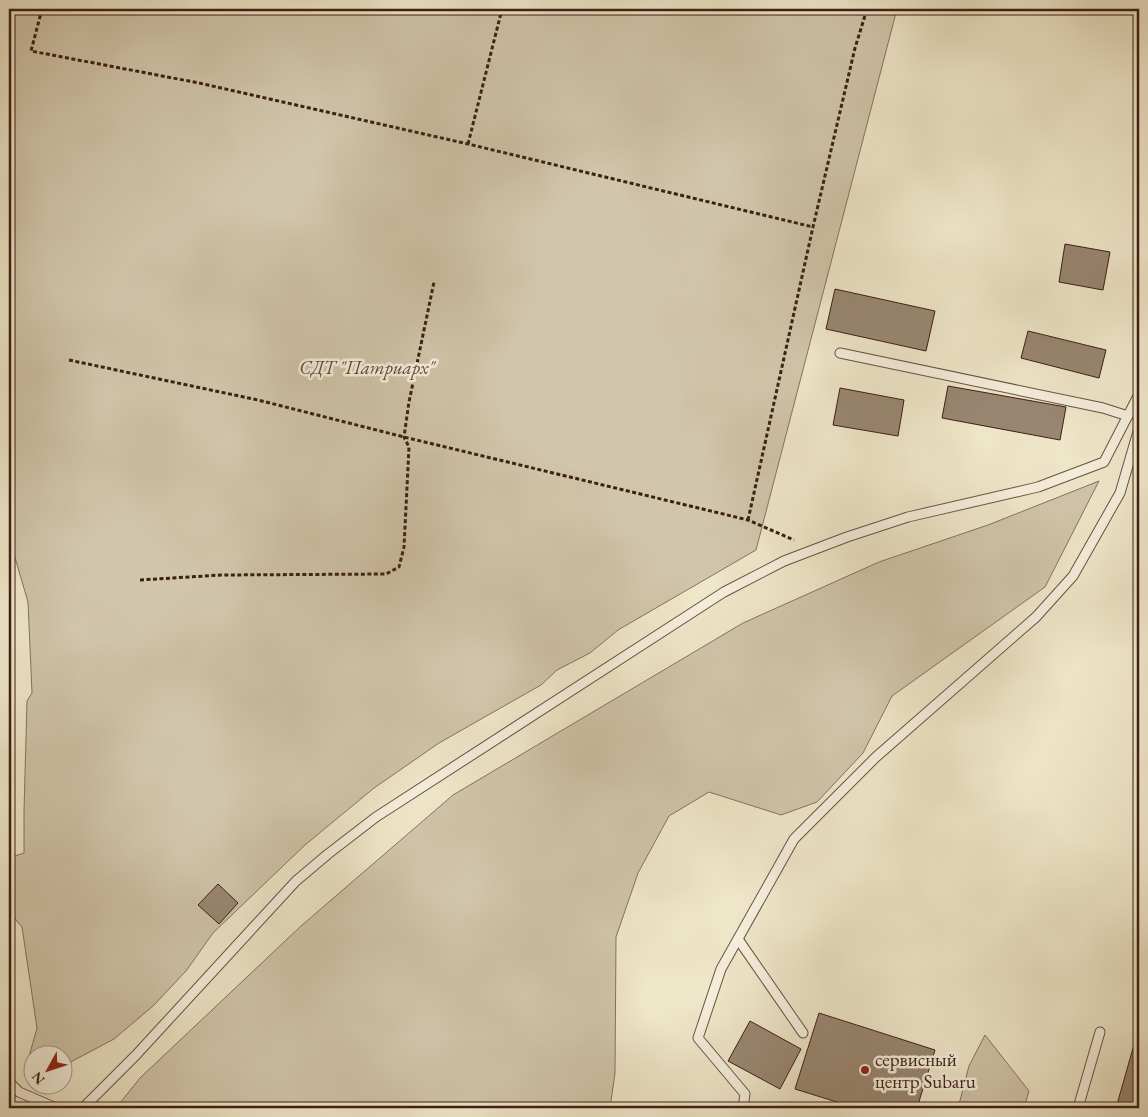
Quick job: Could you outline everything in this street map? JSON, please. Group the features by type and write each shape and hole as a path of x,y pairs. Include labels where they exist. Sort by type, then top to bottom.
{"lane":[{"path":"840,353 1103,408 1128,416"},
{"path":"83,1108 136,1055 296,881 376,817 724,592 784,561 908,517 1038,487 1104,462 1139,394"},
{"path":"743,1108 746,1094 698,1038 721,969 794,839 876,757 1036,617 1073,576 1120,493 1139,428"},
{"path":"738,939 803,1033"},
{"path":"1078,1108 1100,1032"},
{"path":"9,1082 19,1092 56,1108"}],"path":[{"path":"42,9 31,52 199,83 468,144 813,228"},
{"path":"468,144 502,9"},
{"path":"748,520 813,228 855,48 867,9"},
{"path":"140,580 222,575 386,574 399,567 404,547 409,447 404,437 409,402 434,282"},
{"path":"69,360 258,400 748,520 815,549"}],"green space":[{"name":"СДТ \"Патриарх\"","path":"9,9 897,9 756,550 618,630 590,653 557,670 541,685 439,743 374,788 305,845 213,933 186,971 153,1006 114,1039 72,1061 72,1044 32,1044 37,1028 22,927 9,912 9,858 24,853 27,701 32,693 28,602 9,537"},
{"path":"1099,481 1045,587 892,696 863,753 817,802 781,815 709,792 669,816 638,873 616,937 615,1073 610,1108 116,1108 140,1078 301,926 453,795 743,623 879,562 988,525"},
{"path":"985,1035 1029,1091 1024,1108 958,1108 969,1066"}],"building":[{"path":"1139,103 1139,118 1135,117"},
{"path":"1065,244 1110,252 1103,290 1059,282"},
{"path":"835,289 935,311 926,351 826,329"},
{"path":"1028,331 1106,350 1099,378 1021,358"},
{"path":"948,386 1066,407 1060,440 942,418"},
{"path":"840,388 904,400 898,436 833,425"},
{"path":"218,884 238,903 219,924 198,905"},
{"name":"сервисный центр Subaru","path":"819,1013 935,1050 917,1108 856,1108 795,1089"},
{"path":"750,1021 801,1049 780,1089 728,1061"},
{"path":"1139,1027 1139,1108 1116,1108"},
{"path":"693,1102 706,1108 690,1108"}],"place":[{"name":"сервисный центр Subaru","path":"865,1070"}]}
